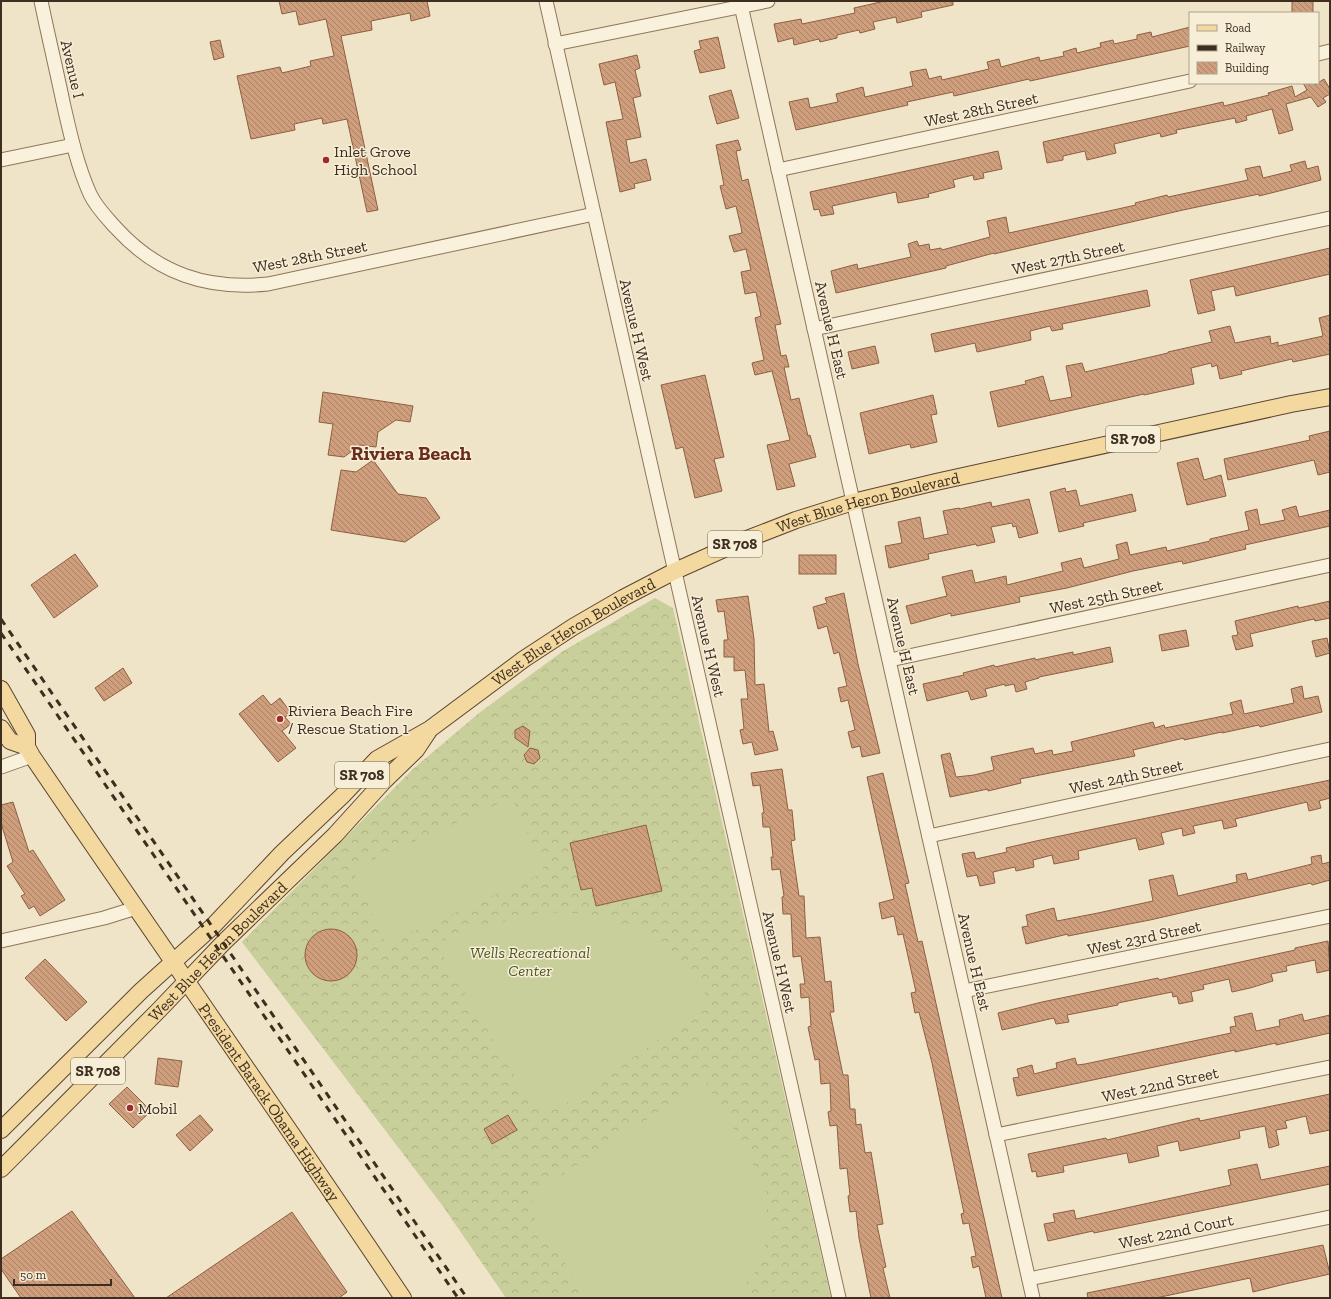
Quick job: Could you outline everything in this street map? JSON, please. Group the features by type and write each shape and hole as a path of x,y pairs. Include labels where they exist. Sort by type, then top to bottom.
{"main road":[{"name":"West Blue Heron Boulevard","path":"1,1130 173,962 213,926 282,853 342,796 377,759 430,729 524,659 573,627 623,598 674,571 742,541 796,520 853,502 944,480 1290,404 1330,397"},
{"name":"President Barack Obama Highway","path":"1,689 27,735 30,752 236,1055 294,1136 403,1298"},
{"path":"1,728 10,741 30,752"},
{"name":"West Blue Heron Boulevard","path":"1,1169 224,942 335,835 384,781 416,750 430,729"}],"street":[{"name":"Avenue I","path":"41,1 73,145"},
{"name":"Avenue H West","path":"546,1 839,1298"},
{"path":"555,44 741,4 768,1"},
{"name":"Avenue H East","path":"741,4 1033,1298"},
{"path":"1319,54 1330,51"},
{"name":"West 28th Street","path":"778,170 1189,81"},
{"path":"1,160 73,145"},
{"name":"West 28th Street","path":"73,145 82,176 91,196 105,216 127,240 144,254 163,266 183,275 224,285 246,286 268,284 594,214"},
{"name":"West 27th Street","path":"814,329 1330,218"},
{"name":"West 25th Street","path":"890,660 1330,565"},
{"name":"West 24th Street","path":"929,836 1330,749"},
{"path":"1,767 30,752"},
{"path":"1,941 104,918 136,908"},
{"name":"West 23rd Street","path":"964,991 1330,916"},
{"name":"West 22nd Street","path":"996,1135 1330,1067"},
{"name":"West 22nd Court","path":"1029,1279 1330,1217"}],"green space":[{"name":"Wells Recreational Center","path":"655,598 673,608 831,1298 506,1298 442,1205 242,942 413,769 479,713 563,651"},
{"path":"512,798 545,872 386,944 352,869"},
{"path":"543,912 590,914 643,932 692,973 711,1003 557,1110 532,1105 436,944 461,932"},
{"path":"705,1081 745,1148 766,1192 768,1234 759,1266 735,1298 588,1298 530,1211 535,1193"},
{"path":"785,1284 795,1298 764,1298"}],"building":[{"path":"279,1 427,1 430,16 411,21 410,13 371,21 372,30 341,36 378,210 367,212 347,119 323,124 322,118 294,124 295,130 251,139 237,76 280,67 282,73 311,66 310,61 334,56 326,19 299,25 296,11 282,14"},
{"path":"885,1 953,1 953,5 921,12 922,17 897,23 896,17 873,22 875,29 860,33 859,30 837,35 837,38 820,42 819,39 794,45 793,38 778,42 774,24 801,19 802,24 855,13 854,8"},
{"path":"1292,1 1313,1 1313,12 1292,12"},
{"path":"1189,27 1189,46 954,96 953,92 907,102 908,105 796,130 789,102 808,98 810,108 838,102 836,94 863,87 865,97 913,86 910,72 926,69 929,79 941,76 942,80 989,69 987,62 999,59 1001,67 1039,57 1040,61 1064,56 1063,52 1076,48 1077,53 1101,47 1100,43 1113,40 1114,44 1137,39 1137,35 1151,32 1152,37"},
{"path":"718,37 725,68 700,73 694,51 701,49 699,41"},
{"path":"220,40 224,57 214,60 210,42"},
{"path":"637,55 640,68 635,70 641,96 633,98 641,137 626,140 630,163 646,159 651,180 634,184 635,188 620,192 606,122 623,119 615,82 604,85 599,64"},
{"path":"1324,79 1330,89 1330,94 1323,98 1326,102 1318,107 1311,97 1286,104 1293,130 1279,134 1272,109 1246,116 1247,120 1236,123 1235,118 1176,130 1177,133 1161,137 1160,133 1114,144 1116,153 1087,160 1085,151 1063,156 1063,160 1047,163 1043,142 1223,102 1224,106 1269,95 1268,93 1292,86 1295,97 1307,90 1304,84 1315,85 1319,84"},
{"path":"731,90 739,118 717,124 709,96"},
{"path":"738,140 741,150 736,151 742,181 748,179 781,324 775,325 781,356 786,355 789,367 784,367 791,400 799,398 808,436 810,435 816,457 789,464 795,486 777,490 767,445 790,440 772,371 755,375 752,363 764,360 755,318 761,316 756,292 745,294 741,272 751,270 746,249 734,252 729,236 742,233 736,206 726,209 720,186 724,185 716,145"},
{"path":"998,151 1002,169 983,173 984,178 974,180 973,175 953,180 955,187 928,194 929,197 898,203 896,192 832,206 834,214 821,216 819,209 814,210 810,192"},
{"path":"1305,161 1307,169 1318,166 1321,180 1259,196 1259,194 1183,210 994,253 946,266 946,268 836,293 831,271 857,264 858,269 911,257 908,244 917,241 919,246 929,244 930,250 941,248 942,250 990,237 987,221 1006,217 1009,233 1136,205 1135,203 1167,195 1168,197 1248,180 1245,169 1260,166 1263,178 1292,171 1290,165"},
{"path":"1330,248 1330,274 1236,296 1234,286 1211,291 1215,310 1198,314 1190,280"},
{"path":"1147,290 1150,306 1062,324 1063,329 1052,331 1050,326 1030,331 1031,340 977,352 975,343 935,352 931,334"},
{"path":"1330,315 1330,354 1293,362 1292,359 1241,371 1242,374 1220,379 1217,365 1212,367 1211,363 1191,368 1194,384 998,427 990,392 1026,384 1025,381 1043,376 1050,401 1072,397 1066,366 1082,363 1085,372 1168,353 1212,342 1209,331 1230,326 1235,343 1270,336 1271,344 1278,342 1278,346 1323,336 1319,318"},
{"path":"875,346 879,363 852,369 848,352"},
{"path":"705,375 724,457 714,459 722,491 695,498 683,447 676,449 661,385"},
{"path":"323,392 413,406 410,422 396,420 378,432 376,447 360,445 344,457 328,455 333,424 319,422"},
{"path":"933,395 937,414 931,415 937,442 911,448 910,444 869,454 860,413"},
{"path":"1330,431 1330,472 1318,475 1314,460 1228,480 1224,459 1310,440 1309,436"},
{"path":"1198,458 1204,480 1221,475 1226,496 1187,505 1177,463"},
{"path":"373,460 398,494 426,498 440,518 405,542 331,530 341,470 356,472"},
{"path":"1065,488 1066,492 1076,490 1080,506 1132,494 1136,511 1083,523 1084,526 1059,532 1050,492"},
{"path":"1029,499 1038,533 1019,538 1016,526 1013,527 1012,523 991,527 995,542 977,546 976,544 928,554 929,559 889,568 885,546 902,543 898,522 920,517 924,539 948,534 943,511 991,502 992,507"},
{"path":"1296,506 1299,517 1330,510 1330,526 1245,545 1246,549 1183,564 1182,561 1133,571 1067,588 1019,597 1020,602 951,616 951,613 911,624 906,606 947,596 942,577 972,570 975,583 1006,576 1007,585 1063,571 1061,563 1081,558 1084,568 1119,559 1116,545 1127,542 1130,555 1166,547 1167,551 1210,541 1210,539 1249,530 1245,512 1257,509 1260,525 1285,520 1282,510"},
{"path":"75,554 98,586 54,618 31,585"},
{"path":"799,555 836,555 836,574 799,574"},
{"path":"844,593 858,664 880,753 862,757 860,746 852,748 848,732 855,730 848,700 841,702 838,688 847,686 839,652 834,654 827,626 818,629 813,607 827,603 825,598"},
{"path":"748,596 754,639 755,685 764,684 769,732 773,731 778,750 755,755 752,742 743,744 740,730 744,729 741,699 748,699 745,670 734,671 734,657 724,657 724,640 728,640 724,611 718,612 716,600"},
{"path":"1330,601 1330,618 1315,621 1314,619 1250,634 1253,646 1236,650 1232,636 1238,635 1235,621 1298,606 1299,608"},
{"path":"1186,630 1189,646 1162,651 1159,635"},
{"path":"1327,638 1330,653 1316,657 1312,641"},
{"path":"1110,647 1113,662 1039,677 1025,682 1027,689 1016,692 1014,684 1005,686 1005,684 985,689 987,696 971,700 968,691 927,701 923,684 964,675 963,673 994,665 995,667 1035,658 1035,660 1073,652 1073,655"},
{"path":"123,668 132,683 104,701 95,688"},
{"path":"1302,686 1304,699 1318,696 1322,712 1260,727 1259,725 1184,740 1184,738 1133,750 1135,756 1020,779 1021,783 988,791 988,789 950,797 941,755 950,753 956,777 974,775 994,770 991,757 1033,748 1035,754 1052,750 1053,755 1073,751 1071,742 1153,722 1155,728 1164,725 1165,728 1233,714 1230,703 1241,700 1244,714 1294,703 1291,689"},
{"path":"263,695 271,705 280,698 291,713 285,717 291,724 282,731 296,748 278,762 239,714"},
{"path":"523,726 530,731 528,747 515,738 515,730"},
{"path":"530,748 538,750 540,758 534,764 527,762 524,755"},
{"path":"782,769 788,810 792,810 795,840 791,841 799,896 804,896 806,938 820,937 825,982 831,981 834,1012 830,1012 843,1075 848,1075 850,1109 855,1109 856,1125 861,1124 865,1153 871,1152 883,1224 877,1225 886,1267 883,1268 890,1298 871,1298 859,1238 856,1211 850,1212 847,1168 840,1169 837,1125 830,1126 828,1112 831,1111 830,1083 821,1084 819,1059 815,1060 808,1027 811,1026 809,997 801,998 800,984 805,984 801,956 793,957 791,914 783,914 782,897 784,896 780,869 772,870 771,857 773,857 770,827 763,827 762,813 764,813 760,785 753,786 751,773"},
{"path":"883,773 909,883 905,884 918,942 922,941 1002,1298 986,1298 979,1266 973,1268 971,1257 976,1256 969,1223 963,1224 961,1214 964,1213 932,1063 919,1012 915,1013 911,993 916,992 903,934 898,935 894,916 882,919 879,903 894,899 867,777"},
{"path":"1330,780 1330,798 1319,801 1321,808 1309,811 1307,802 1235,819 1237,826 1224,829 1222,820 1193,826 1195,833 1183,836 1182,828 1161,833 1164,844 1139,850 1136,838 1078,851 1079,859 1054,864 1052,855 1033,860 1034,867 1016,871 1015,867 993,872 995,883 980,886 977,875 967,877 962,854 974,852 976,859 1007,852 1006,848 1036,841"},
{"path":"13,802 29,852 33,850 65,900 40,916 34,906 29,909 21,896 25,894 7,866 13,862 1,823 1,805"},
{"path":"646,825 662,891 596,906 592,888 581,890 570,843"},
{"path":"1321,855 1322,864 1330,862 1330,880 1150,920 1068,936 1068,934 1026,944 1022,927 1028,926 1026,915 1054,908 1057,921 1098,913 1153,901 1149,880 1173,875 1178,896 1237,882 1236,875 1246,873 1248,880 1312,864 1311,857"},
{"path":"331,929 341,931 349,937 355,945 357,955 355,965 349,973 341,979 331,981 321,979 313,973 307,965 305,955 307,945 313,937 321,931"},
{"path":"1328,941 1330,970 1317,973 1315,960 1286,966 1287,971 1271,974 1273,981 1250,988 1232,992 1229,979 1203,985 1204,989 1191,992 1193,1001 1179,1004 1177,996 1173,997 1172,992 1067,1015 1069,1022 1056,1024 1054,1018 1002,1030 998,1013 1042,1002 1158,978 1159,980 1295,950 1295,948"},
{"path":"45,959 87,1002 66,1021 25,978"},
{"path":"1252,1013 1256,1031 1280,1026 1279,1020 1302,1014 1304,1021 1330,1015 1330,1033 1276,1045 1276,1043 1235,1052 1235,1050 1017,1096 1013,1078 1019,1077 1017,1069 1032,1065 1034,1074 1057,1068 1056,1063 1075,1058 1077,1065 1085,1064 1231,1033 1230,1027 1236,1026 1234,1017"},
{"path":"158,1058 182,1061 178,1087 155,1084"},
{"name":"Mobil","path":"127,1087 151,1111 133,1128 109,1104"},
{"path":"1330,1094 1330,1130 1310,1134 1306,1116 1285,1121 1287,1128 1276,1130 1279,1145 1269,1148 1265,1126 1239,1131 1240,1138 1180,1151 1178,1141 1157,1146 1159,1156 1129,1163 1127,1153 1063,1166 1064,1172 1037,1177 1036,1171 1032,1172 1028,1154 1106,1138 1107,1140 1199,1118 1200,1121"},
{"path":"200,1115 213,1130 190,1151 176,1135"},
{"path":"508,1115 517,1130 492,1144 484,1129"},
{"path":"1257,1164 1261,1180 1330,1166 1330,1184 1094,1233 1093,1231 1048,1241 1044,1224 1055,1222 1053,1214 1074,1210 1076,1219 1231,1185 1228,1170"},
{"path":"72,1211 135,1298 21,1298 1,1269 1,1259"},
{"path":"292,1212 347,1292 339,1298 166,1298"},
{"path":"1323,1245 1330,1274 1253,1292 1250,1278 1156,1298 1088,1298 1087,1293"}],"railway":[{"path":"1,619 467,1298"},
{"path":"1,633 458,1298"}],"place":[{"name":"Inlet Grove High School","path":"326,160"},
{"name":"Riviera Beach Fire / Rescue Station 1","path":"280,719"},
{"name":"Mobil","path":"130,1108"}],"district":[{"name":"Riviera Beach","path":"411,453"}]}
